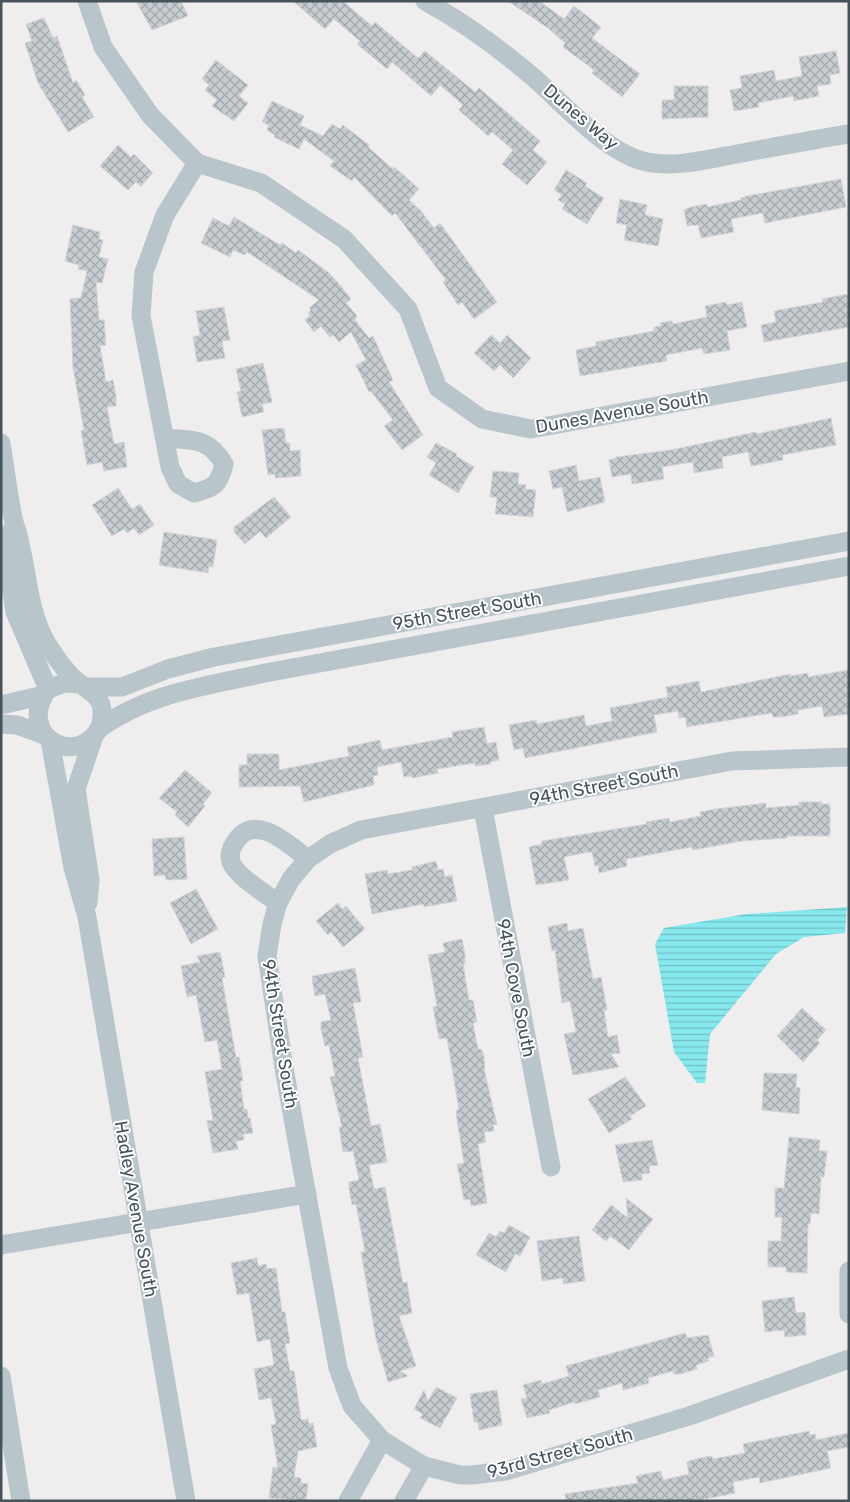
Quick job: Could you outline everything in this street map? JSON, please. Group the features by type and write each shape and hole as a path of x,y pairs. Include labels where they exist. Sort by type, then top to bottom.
{"street":[{"name":"Dunes Avenue South","path":"87,1 103,47 150,115 197,163 261,183 344,239 408,309 438,388 482,419 531,429 849,371"},
{"name":"Dunes Way","path":"424,1 459,20 532,76 599,136 620,152 644,162 671,163 699,160 849,134"},
{"path":"166,438 141,316 144,272 165,214 197,163"},
{"path":"1,443 13,520 37,625 46,643 83,685 98,698 101,706 102,722 88,742 73,747 65,746 22,726 1,724"},
{"path":"13,520 9,541 9,571 15,612 46,692 38,715 48,737"},
{"name":"95th Street South","path":"83,685 122,687 168,669 214,657 849,541"},
{"name":"95th Street South","path":"96,733 126,711 172,693 265,674 849,566"},
{"path":"1,705 46,692 64,683 83,685"},
{"name":"Hadley Avenue South","path":"87,917 90,880 76,789 96,733"},
{"name":"Hadley Avenue South","path":"48,737 73,868 87,917 186,1501"},
{"name":"94th Street South","path":"307,1194 267,956 272,924 278,903 291,879 308,859 330,844 361,830 483,809 682,769 732,761 849,757"},
{"name":"94th Cove South","path":"483,809 551,1168"},
{"path":"278,903 240,874 231,863 231,847 240,834 255,828 265,830 281,838 308,859"},
{"path":"1,1245 307,1194"},
{"name":"93rd Street South","path":"307,1194 333,1343 344,1388 357,1413 382,1440 424,1466 460,1475 506,1471 690,1416 849,1359"},
{"path":"849,1270 849,1314"},
{"path":"1,1376 21,1501"},
{"path":"348,1501 382,1440"},
{"path":"404,1501 424,1466"}],"water":[{"path":"847,907 845,933 804,937 776,954 710,1034 705,1083 697,1083 674,1052 655,944 664,928 746,914"}],"building":[{"path":"136,1 181,1 188,16 152,30"},
{"path":"293,1 343,1 372,26 375,22 418,58 425,51 475,92 479,88 540,141 533,150 547,162 527,185 502,164 513,150 492,132 488,136 459,110 463,105 440,85 431,96 392,62 387,69 357,44 360,41 334,19 325,29"},
{"path":"508,1 539,1 564,19 574,6 601,27 592,38 640,74 622,97 592,73 594,70 563,47 565,43 548,28"},
{"path":"44,18 53,38 57,36 73,83 76,80 85,95 82,97 94,117 68,132 38,83 25,43 32,41 26,24"},
{"path":"836,51 840,73 830,75 831,84 817,86 819,96 794,101 793,96 758,103 759,107 734,111 730,90 742,88 740,76 774,70 776,81 802,76 799,57"},
{"path":"216,60 248,85 239,96 248,103 234,121 212,106 217,100 205,90 209,85 202,79"},
{"path":"674,86 708,86 708,117 662,119 662,100 674,100"},
{"path":"272,101 304,116 300,125 323,136 332,124 340,129 343,125 369,145 368,147 393,169 394,167 406,177 419,189 409,200 421,211 434,228 440,223 497,302 474,319 462,302 458,305 443,282 446,280 395,213 392,216 354,177 352,181 330,166 334,161 304,139 299,149 274,137 275,135 267,130 269,125 262,122"},
{"path":"118,145 131,157 134,154 153,173 141,186 136,182 128,190 100,166"},
{"path":"566,170 587,183 585,186 604,198 587,224 562,209 565,204 558,200 562,195 554,190"},
{"path":"841,179 846,207 765,223 763,213 731,219 734,232 701,238 698,225 687,226 684,210 691,207 707,204 707,207 741,200 741,198 747,196"},
{"path":"620,199 647,205 645,215 663,219 658,246 624,240 627,225 616,223"},
{"path":"234,217 280,245 282,243 296,253 298,250 328,272 340,285 351,299 346,303 357,316 355,320 369,338 373,336 393,380 389,382 423,435 402,450 384,426 393,420 371,391 369,392 356,365 366,360 351,332 339,342 333,335 330,337 321,326 314,332 305,320 310,316 308,313 311,310 309,308 319,300 247,252 245,255 233,250 230,257 201,243 213,218 229,226"},
{"path":"73,225 100,232 99,239 103,240 99,257 108,259 102,283 96,282 99,320 104,320 106,345 100,346 106,382 113,380 116,396 116,406 107,407 114,444 124,442 127,467 104,471 102,462 87,465 81,431 84,430 73,368 70,299 81,298 87,271 78,269 79,265 65,261"},
{"path":"849,294 849,327 764,342 761,325 776,322 774,311 823,302 822,299"},
{"path":"726,302 727,305 742,302 747,327 727,331 730,350 704,354 702,348 666,355 667,361 580,376 576,350 596,346 596,342 654,331 654,327 661,326 660,323 672,321 673,324 707,317 705,306"},
{"path":"224,307 230,340 222,341 225,358 197,362 193,337 200,335 196,311"},
{"path":"491,335 500,343 507,335 531,358 513,378 500,365 494,371 474,353"},
{"path":"263,363 272,402 262,404 264,412 242,417 237,392 241,391 236,369"},
{"path":"831,418 836,445 782,455 783,460 751,466 748,452 722,457 723,468 694,473 693,462 662,467 664,479 632,484 631,474 612,477 609,460 616,457 671,450"},
{"path":"284,428 286,443 290,443 290,451 300,450 301,476 275,478 275,474 268,475 262,430"},
{"path":"436,443 457,454 456,456 474,467 458,493 429,475 436,463 427,457"},
{"path":"576,465 579,481 600,477 605,502 567,512 562,487 553,489 549,471"},
{"path":"493,471 519,473 518,484 526,485 525,489 536,490 533,517 495,514 497,497 490,497"},
{"path":"118,488 132,509 140,504 154,525 139,535 134,528 127,533 124,529 112,536 92,505"},
{"path":"274,497 291,517 266,538 260,531 245,544 234,532 234,527"},
{"path":"164,532 217,540 213,567 209,566 208,573 159,565"},
{"path":"849,670 849,714 824,717 822,706 798,710 798,714 781,717 773,717 772,713 687,727 685,717 679,718 678,711 654,715 657,732 525,758 523,748 514,750 509,725 536,720 537,724 584,715 586,726 612,721 610,708 668,697 666,687 699,681 701,692 791,674 791,676 808,673 808,677"},
{"path":"484,727 487,744 496,742 499,760 490,762 491,764 475,766 475,763 437,769 438,773 412,778 412,776 404,777 401,762 377,767 378,775 373,776 374,785 304,802 300,786 239,787 239,765 247,765 247,754 279,754 279,770 349,756 347,747 380,740 382,750 453,737 452,732"},
{"path":"185,770 212,793 203,804 205,806 188,827 175,815 177,812 159,798"},
{"path":"799,802 830,804 830,836 787,836 787,838 742,841 693,850 692,847 626,859 627,866 599,873 598,865 595,866 592,852 589,852 564,857 569,880 536,885 529,847 542,844 542,841 647,824 646,822 669,818 670,822 701,816 700,812 716,809 766,803 766,808 799,805"},
{"path":"184,837 187,879 166,880 165,875 154,876 152,839"},
{"path":"436,861 438,870 443,869 445,877 452,875 457,901 424,907 424,904 372,914 365,874 387,870 388,874 412,870 412,867"},
{"path":"196,889 218,929 191,944 170,903"},
{"path":"338,903 342,909 346,906 365,929 343,947 331,932 328,935 316,921"},
{"path":"567,923 568,931 583,928 593,979 601,977 607,1010 604,1010 608,1037 617,1035 620,1053 611,1054 619,1067 573,1075 564,1034 576,1032 570,1001 562,1003 555,950 552,951 548,927"},
{"path":"462,939 465,955 465,964 463,964 469,1000 473,1000 477,1022 473,1023 478,1049 481,1049 484,1056 485,1074 497,1124 493,1125 494,1131 484,1132 486,1142 478,1144 487,1203 471,1206 470,1199 464,1200 457,1164 464,1163 456,1110 459,1110 447,1038 439,1039 433,1007 437,1006 428,955 445,952 443,943"},
{"path":"220,952 225,977 222,978 236,1057 239,1057 243,1081 240,1081 244,1109 247,1109 253,1133 243,1134 244,1140 236,1141 238,1149 213,1153 207,1121 213,1120 205,1072 222,1069 217,1040 205,1042 196,995 187,997 181,966 200,962 197,956"},
{"path":"355,968 361,1002 353,1003 363,1057 358,1058 371,1126 380,1124 387,1162 369,1165 374,1189 385,1187 403,1283 407,1282 412,1313 399,1316 416,1366 400,1371 408,1376 388,1382 376,1339 361,1252 365,1252 356,1204 352,1205 349,1188 349,1182 359,1180 353,1151 343,1152 339,1127 342,1127 330,1077 335,1076 329,1045 325,1046 321,1029 321,1022 331,1020 325,994 315,996 312,979 313,976"},
{"path":"802,1008 826,1030 817,1040 820,1043 803,1062 777,1036"},
{"path":"764,1073 797,1074 796,1087 800,1088 799,1114 762,1110"},
{"path":"625,1077 646,1106 630,1116 632,1119 609,1133 588,1099"},
{"path":"789,1137 820,1140 819,1151 827,1151 824,1177 821,1177 819,1214 811,1213 810,1224 808,1224 807,1273 786,1272 786,1267 768,1267 768,1241 781,1241 782,1217 775,1217 775,1188 784,1188"},
{"path":"652,1140 658,1165 649,1166 650,1173 642,1174 642,1180 623,1182 615,1145"},
{"path":"626,1198 653,1219 629,1250 610,1236 606,1241 592,1230 611,1205 628,1218"},
{"path":"509,1225 530,1237 520,1256 515,1254 506,1272 476,1255 489,1233 496,1237 500,1231 504,1233"},
{"path":"579,1236 585,1281 563,1284 563,1278 542,1281 537,1241"},
{"path":"257,1258 258,1266 266,1264 267,1269 276,1268 282,1312 285,1312 290,1343 285,1344 290,1371 294,1371 301,1420 308,1419 309,1424 313,1423 317,1447 298,1451 294,1477 301,1478 301,1483 308,1484 306,1501 269,1498 273,1467 278,1468 271,1425 276,1424 271,1398 259,1400 254,1369 274,1365 270,1339 257,1342 249,1293 237,1295 231,1263"},
{"path":"794,1297 796,1313 805,1312 806,1335 785,1337 784,1330 765,1332 762,1301"},
{"path":"685,1333 687,1338 708,1335 714,1356 708,1358 709,1361 696,1365 697,1369 680,1374 674,1374 673,1371 648,1378 649,1383 623,1390 622,1383 598,1390 600,1397 575,1404 574,1402 549,1410 550,1413 527,1418 521,1399 527,1398 523,1385 541,1380 542,1384 569,1376 566,1366"},
{"path":"436,1387 457,1398 440,1428 420,1418 423,1414 414,1409 424,1390 428,1401"},
{"path":"497,1390 502,1425 479,1430 478,1422 474,1422 470,1394"},
{"path":"809,1431 810,1435 815,1434 816,1440 849,1433 849,1447 827,1451 831,1468 760,1483 759,1477 733,1482 735,1493 716,1497 692,1501 566,1501 565,1494 638,1483 636,1476 661,1471 663,1480 689,1474 687,1462 695,1459 712,1456 713,1459 745,1453 743,1444"}]}
